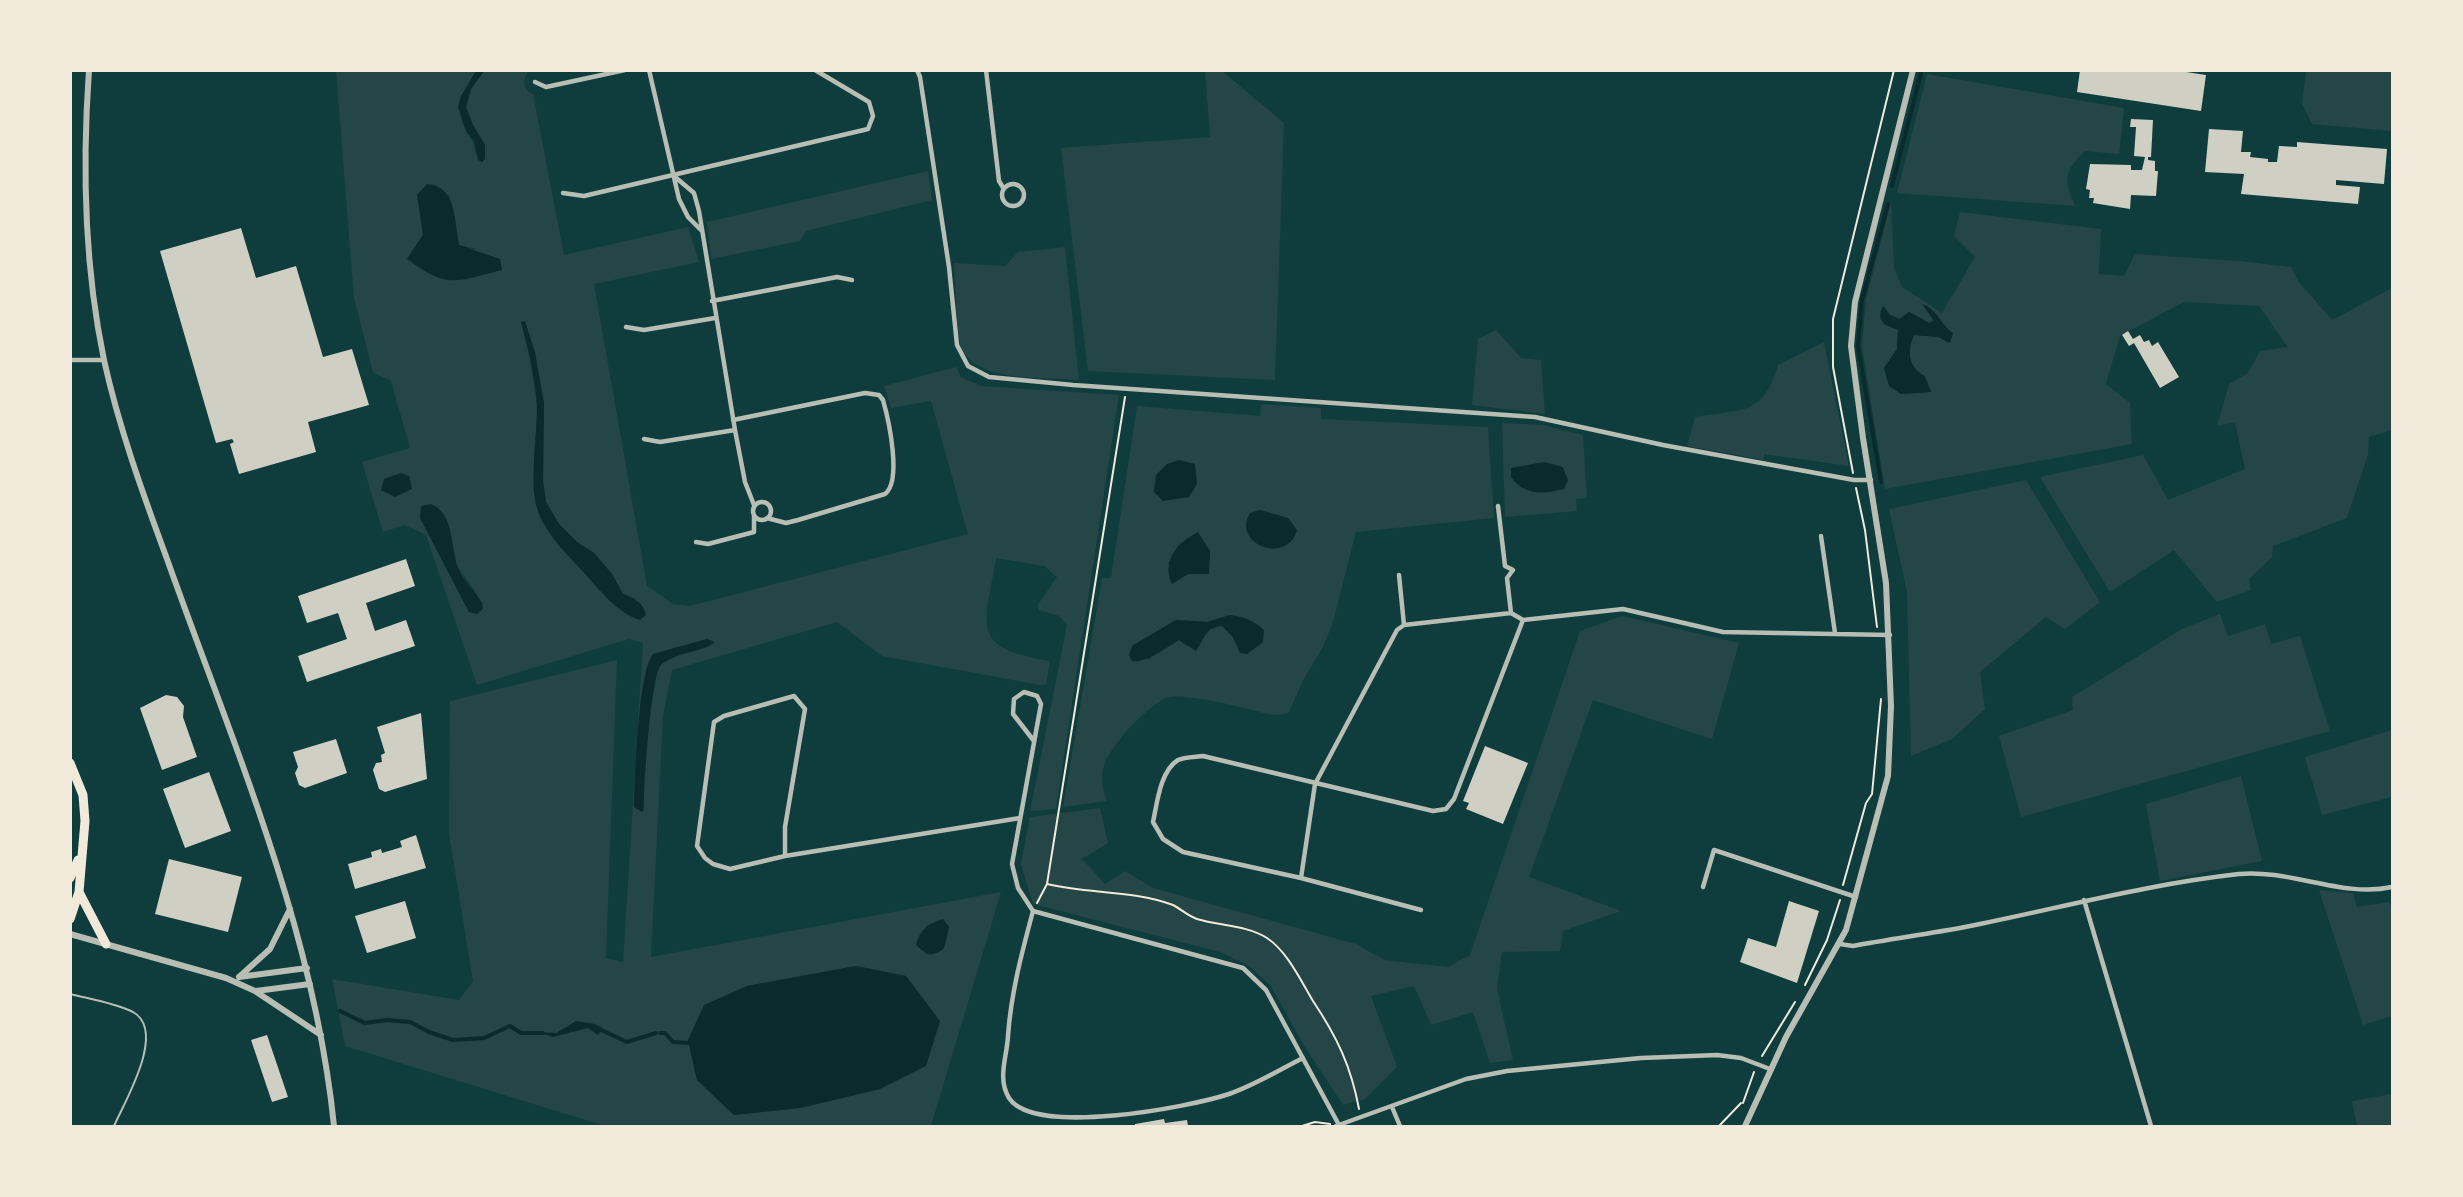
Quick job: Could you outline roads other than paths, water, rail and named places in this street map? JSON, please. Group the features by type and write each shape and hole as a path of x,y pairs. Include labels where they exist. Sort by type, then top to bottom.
{"highway":[{"path":"70,763 79,781 84,808 79,892 70,919"},
{"path":"70,878 80,855"},
{"path":"79,892 106,944"}],"street":[{"path":"89,70 84,168 85,210 88,262 104,360 122,427 147,504 268,835 307,968 321,1036 334,1126"},
{"path":"535,82 546,87 625,70"},
{"path":"650,70 679,199 688,217 701,230"},
{"path":"563,193 584,196 868,129 873,116 869,102 816,70"},
{"path":"917,70 920,77 944,236 957,345 968,366 989,377 1073,385 1535,417 1663,446 1854,480 1871,480"},
{"path":"986,70 999,180 1004,189 1004,201 1014,206 1023,200 1024,195 1018,186 1013,184 1004,189"},
{"path":"1745,1126 1770,1069 1840,944 1856,897 1888,776 1891,734 1890,635 1886,583 1851,346 1854,313 1913,70"},
{"path":"673,176 694,193 733,420 745,482 754,506 754,532 708,544 696,542"},
{"path":"712,301 837,277 852,280"},
{"path":"626,327 644,330 715,318"},
{"path":"70,360 104,360"},
{"path":"733,420 865,393 879,395 884,400 894,472 890,490 885,494 786,523 767,518 759,519 754,516"},
{"path":"644,439 660,442 735,430"},
{"path":"754,506 762,502 768,504 770,513 767,518"},
{"path":"1498,506 1505,566 1513,570 1507,578 1511,613"},
{"path":"1821,536 1835,633"},
{"path":"1399,575 1404,625"},
{"path":"1301,878 1315,784 1397,630 1404,625 1511,613 1523,620 1623,609 1723,632 1890,635"},
{"path":"1421,910 1301,878 1183,852 1163,839 1153,822 1167,771 1179,759 1203,756 1433,811 1446,809 1454,799 1523,620"},
{"path":"1034,741 1013,714 1014,699 1024,692 1037,696 1041,704 1012,864 1014,875 1033,911 1009,1014 1008,1037 1002,1070 1009,1098 1024,1111 1046,1117 1093,1116 1163,1109 1228,1094 1303,1058"},
{"path":"785,856 785,827 806,709 794,696 724,716 714,722 697,846 705,858 722,868 730,869 785,856 1020,818"},
{"path":"1703,887 1714,850 1856,897"},
{"path":"1840,944 1853,946 1966,926 2084,900 2198,879 2268,872 2313,883 2380,890 2392,887"},
{"path":"2084,900 2151,1126"},
{"path":"239,976 270,949 290,909"},
{"path":"1033,911 1243,968 1266,990 1338,1126 1466,1079 1507,1071 1690,1056 1728,1056 1758,1063 1770,1069"},
{"path":"70,934 226,978 255,991 321,1036"},
{"path":"226,978 307,968"},
{"path":"255,991 310,984"},
{"path":"1392,1107 1400,1126"}],"lane":[{"path":"70,994 135,1013 146,1028 147,1048 114,1126"}],"waterway":[{"path":"1892,186 1921,73"},
{"path":"1881,482 1858,346 1862,300 1888,204"},
{"path":"340,1011 365,1023 387,1020 410,1022 429,1032 453,1040 484,1038 510,1026 521,1033 543,1033"},
{"path":"599,1029 627,1042 656,1033"},
{"path":"660,1033 665,1033 673,1042 689,1043"}]}
